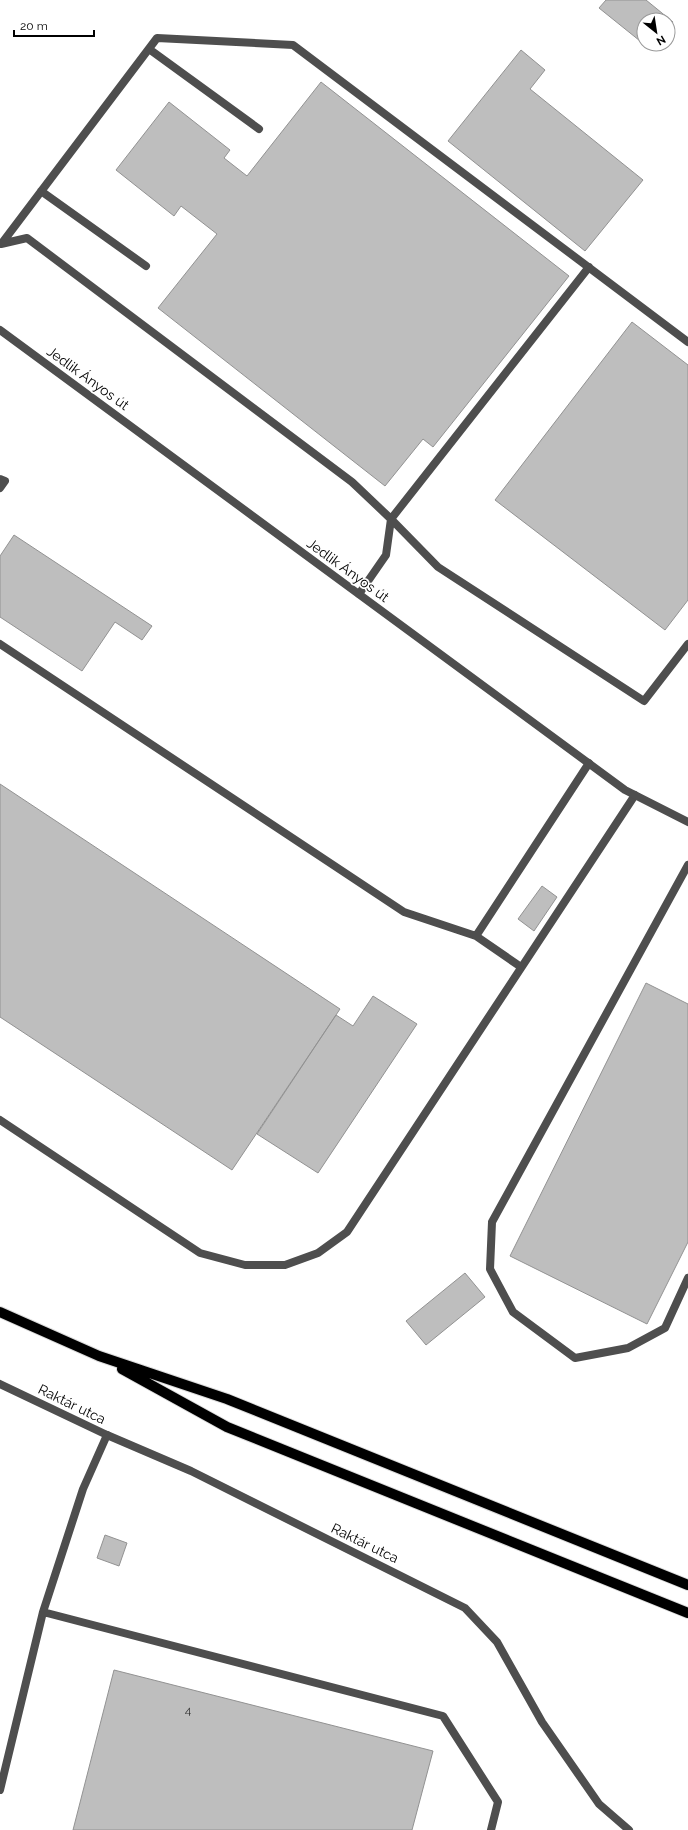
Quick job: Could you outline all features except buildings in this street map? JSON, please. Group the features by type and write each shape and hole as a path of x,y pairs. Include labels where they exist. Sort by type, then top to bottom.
{"main road":[{"path":"0,1312 99,1356 227,1427 688,1613"},
{"path":"99,1356 227,1399 688,1585"}],"street":[{"path":"1,244 157,38 293,45 688,342"},
{"path":"148,49 259,129"},
{"path":"41,191 146,266"},
{"path":"1,244 27,238 352,482 438,567 644,702 688,644"},
{"path":"359,594 386,555 391,519 589,267"},
{"name":"Jedlik Ányos út","path":"0,330 625,790 688,822"},
{"path":"0,478 5,481 0,488"},
{"path":"0,644 404,912 476,936 521,967"},
{"path":"476,936 589,764"},
{"path":"0,1120 200,1253 246,1265 284,1265 318,1253 347,1232 635,795"},
{"path":"688,865 492,1222 490,1269 514,1312 575,1358 628,1348 665,1328 688,1278"},
{"name":"Raktár utca","path":"0,1384 107,1435 191,1471 465,1608 497,1642 542,1722 599,1804 629,1830"},
{"path":"0,1790 43,1612 83,1489 107,1435"},
{"path":"43,1612 443,1716 498,1802 491,1830"}]}
